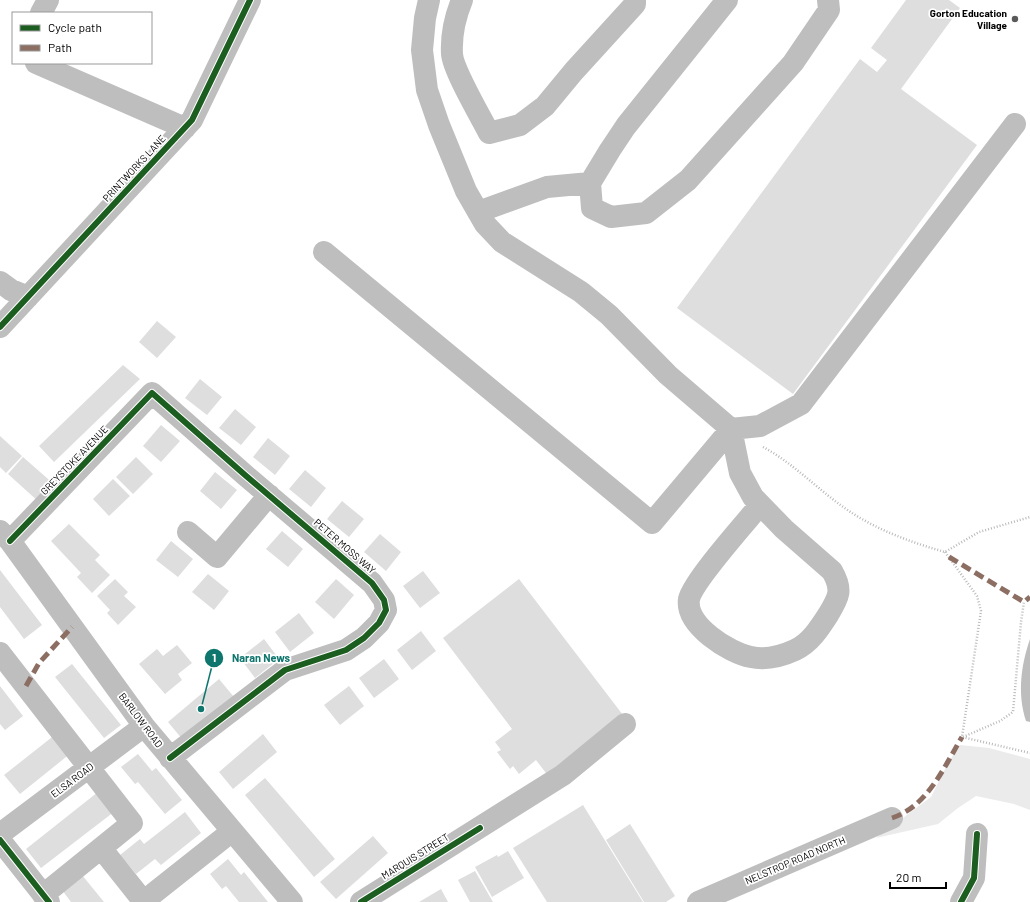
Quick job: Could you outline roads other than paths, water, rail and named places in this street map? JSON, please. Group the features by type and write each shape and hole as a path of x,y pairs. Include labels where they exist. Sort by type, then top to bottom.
{"street":[{"path":"41,12 48,0"},
{"name":"PRINTWORKS LANE","path":"0,327 192,120 250,0"},
{"path":"429,0 422,50 428,90 449,151 466,191 485,224 502,242 581,292 609,315 668,375 731,429 740,473 745,485 760,505 832,571 840,587 837,600 809,641 796,650 768,658 752,657 726,647 699,626 690,609 689,600 692,591 701,578 760,505"},
{"path":"462,0 455,18 452,56 463,83 489,133 520,125 545,106 574,70 635,4 635,0"},
{"path":"727,0 626,126 590,183 592,208 612,217 646,213 688,180 793,63 829,10 828,0"},
{"path":"38,64 185,128"},
{"path":"324,252 652,523 731,429 760,426 802,404 1015,124"},
{"path":"478,212 547,187 590,183"},
{"path":"0,282 11,290 28,297"},
{"name":"PETER MOSS WAY","path":"152,392 372,583 384,600 386,610 378,623 358,642 346,650 285,670 170,758"},
{"name":"GREYSTOKE AVENUE","path":"5,536 152,392"},
{"path":"188,532 217,557 269,495"},
{"name":"BARLOW ROAD","path":"5,536 144,726 231,832 292,902"},
{"path":"0,653 132,822 101,848 46,899 2,829"},
{"name":"MARQUIS STREET","path":"361,902 563,775 625,724"},
{"name":"ELSA ROAD","path":"2,829 144,726"},
{"name":"NELSTROP ROAD NORTH","path":"698,902 892,818"},
{"path":"101,848 149,897 231,832"},
{"path":"961,902 974,878 977,834"}],"place":[{"name":"Gorton Education Village","path":"1015,19"},
{"name":"Naran News","path":"201,709"}]}
